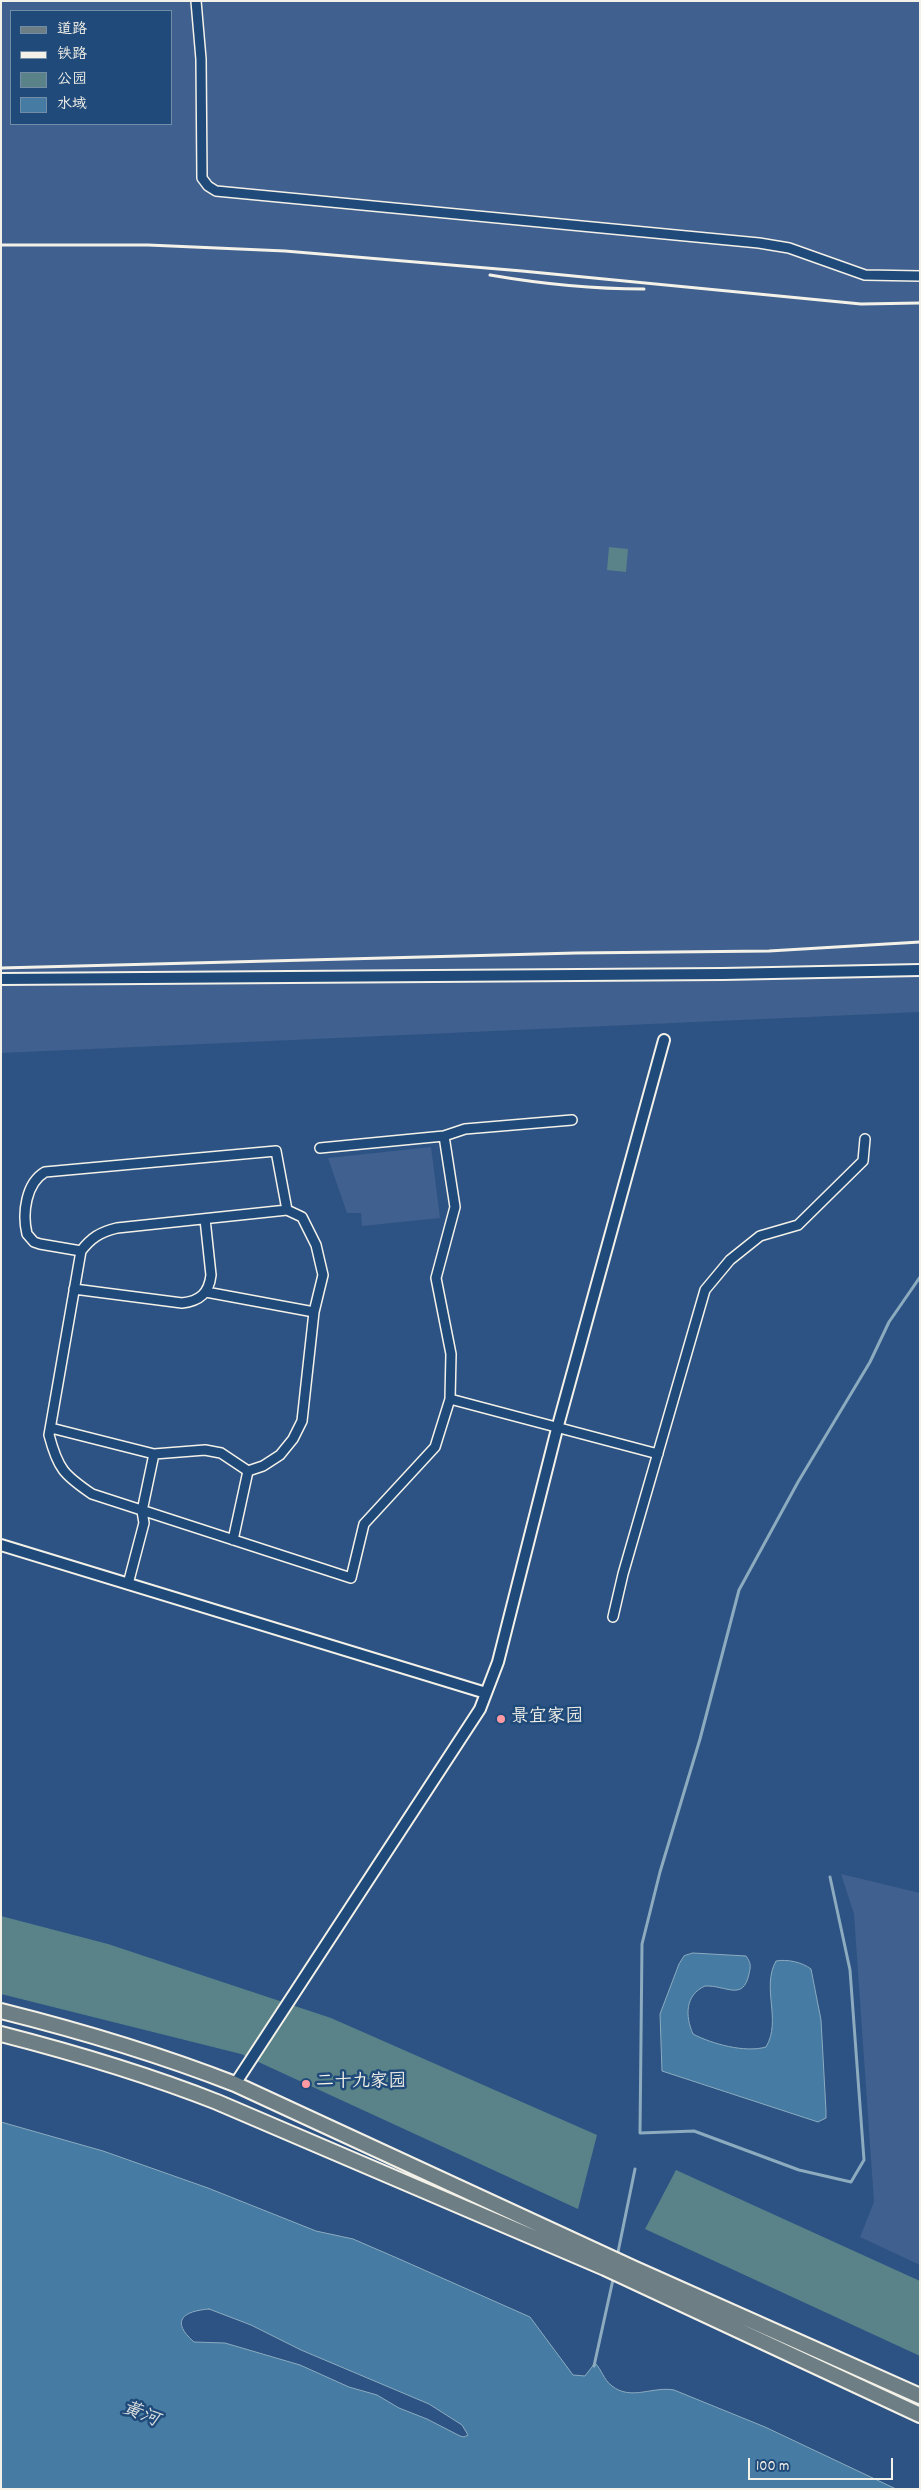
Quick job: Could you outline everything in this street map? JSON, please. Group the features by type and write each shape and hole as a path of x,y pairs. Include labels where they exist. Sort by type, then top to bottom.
{"main road":[{"path":"1,2011 84,2033 182,2063 235,2084 633,2268 920,2396"},
{"path":"1,2034 66,2050 158,2079 217,2102 605,2268 920,2415"}],"street":[{"path":"196,1 201,59 202,178 216,191 759,242 788,248 866,275 920,276"},
{"path":"1,979 723,974 920,970"},
{"path":"235,2084 480,1709 498,1662 558,1429 664,1040"},
{"path":"320,1148 444,1136 465,1129 572,1120"},
{"path":"248,1471 263,1466 280,1455 293,1439 302,1420 314,1312 323,1275 316,1245 302,1217 287,1210 102,1231 90,1240 81,1252 50,1435 54,1452 67,1477 92,1494 352,1578 364,1524 435,1447 450,1399 451,1354 436,1278 455,1207 444,1136"},
{"path":"613,1617 623,1574 705,1290 730,1260 760,1236 798,1225 863,1161 865,1139"},
{"path":"81,1252 40,1244 27,1234 29,1189 33,1182 45,1172 276,1151 287,1210"},
{"path":"74,1289 182,1303 199,1299 206,1292 211,1275 205,1219"},
{"path":"206,1292 314,1312"},
{"path":"450,1399 658,1454"},
{"path":"51,1428 154,1454 205,1450 221,1453 248,1471"},
{"path":"128,1584 144,1523 142,1511 154,1454"},
{"path":"233,1540 248,1471"},
{"path":"1,1546 486,1693"}],"shaded area":[{"path":"1,1 920,1 920,1012 1,1053"},
{"path":"431,1147 440,1218 362,1226 361,1213 347,1213 328,1158"},
{"path":"841,1874 920,1893 920,2265 860,2237 874,2202 854,1914"}],"green space":[{"path":"609,547 628,549 626,572 607,570"},
{"path":"1,1916 108,1944 331,2018 597,2135 578,2209 241,2054 1,1994"},
{"path":"676,2170 920,2281 920,2356 645,2229"}],"water":[{"path":"693,1953 746,1956 749,1961 749,1974 743,1988 733,1990 705,1986 698,1990 690,2000 688,2007 690,2027 693,2034 709,2041 739,2048 758,2049 766,2047 772,2026 770,1982 776,1961 794,1962 811,1969 821,2020 826,2118 818,2122 662,2071 660,2014 679,1964 684,1956"},
{"name":"黄河","path":"1,2122 103,2151 208,2188 316,2231 353,2239 530,2317 573,2375 585,2376 595,2363 609,2383 619,2390 634,2393 666,2389 674,2390 765,2427 896,2489 1,2489","holes":["209,2309 251,2325 301,2350 429,2404 462,2425 468,2435 460,2436 427,2419 399,2408 377,2395 349,2387 300,2365 225,2343 194,2342 187,2335 181,2323 186,2315"]}],"waterway":[{"path":"830,1877 850,1970 864,2160 851,2182 799,2170 694,2131 640,2133 642,1944 660,1872 700,1739 739,1590 798,1482 870,1362 889,1322 920,1277"},
{"path":"617,2257 635,2169"},
{"path":"594,2366 614,2275"}],"railway":[{"path":"1,245 148,245 285,251 522,271 861,304 920,303"},
{"path":"490,275 567,285 644,289"},
{"path":"1,968 576,953 769,951 920,942"}],"place":[{"name":"景宜家园","path":"501,1719"},
{"name":"二十九家园","path":"306,2084"}]}
